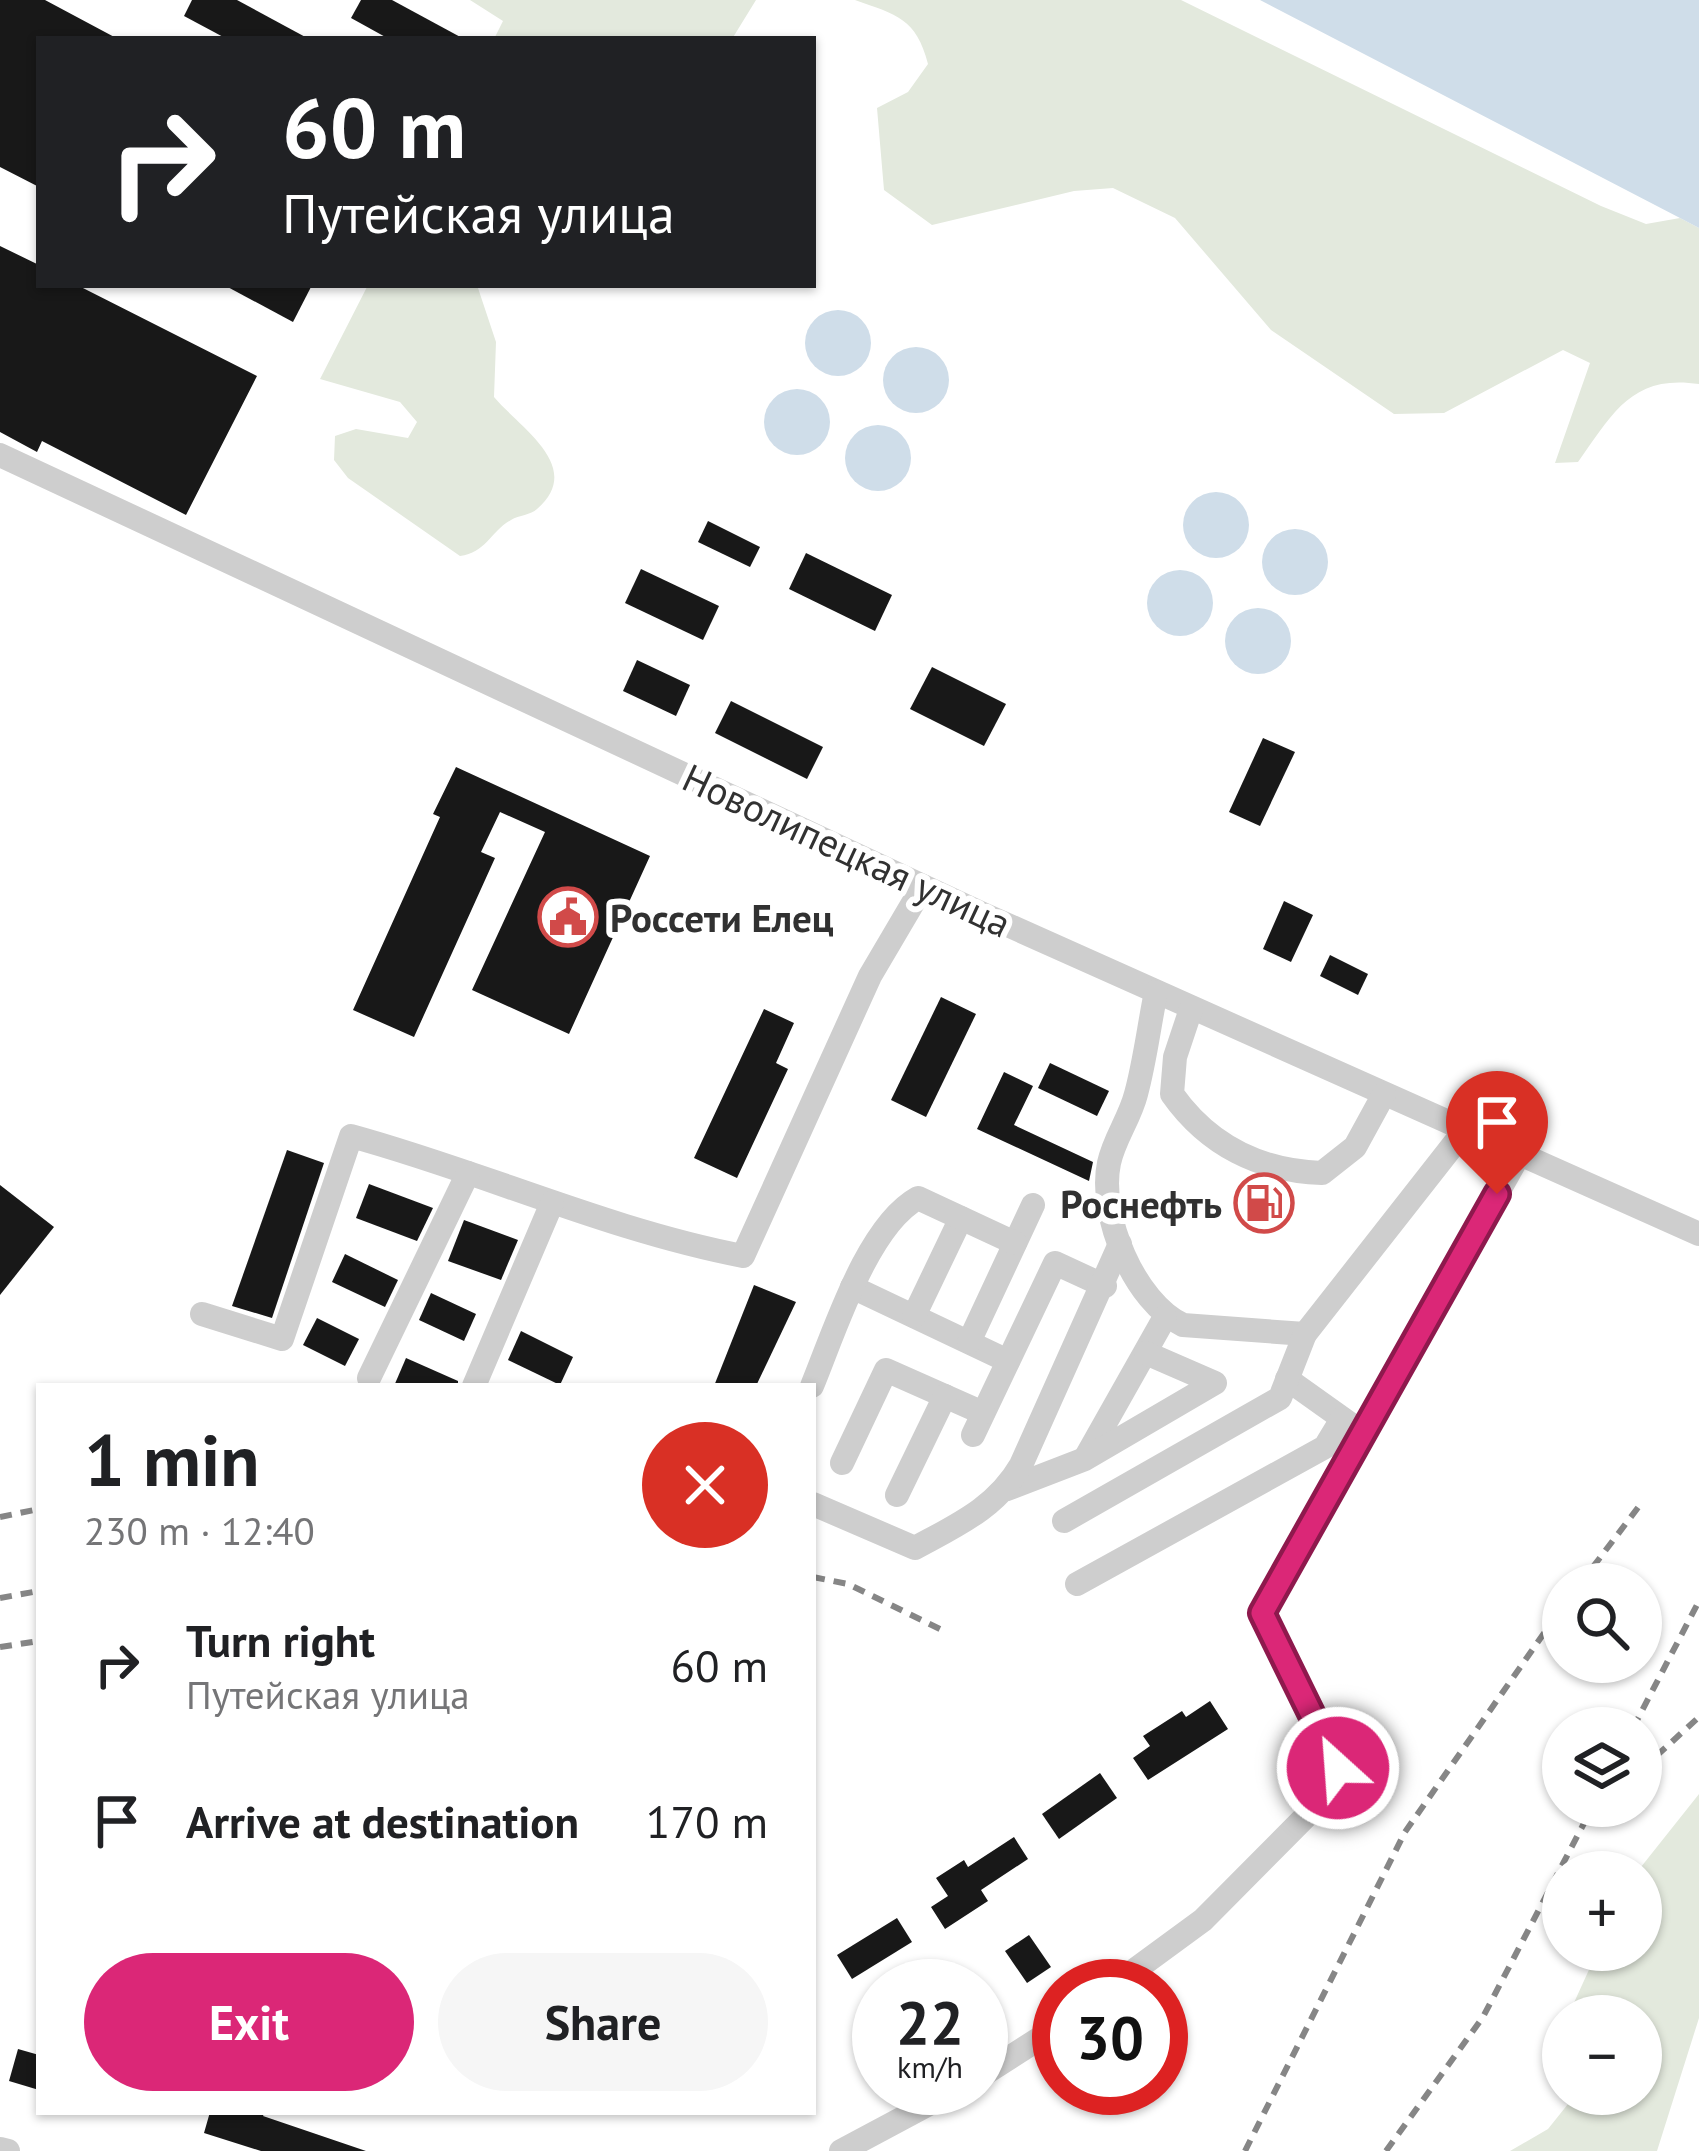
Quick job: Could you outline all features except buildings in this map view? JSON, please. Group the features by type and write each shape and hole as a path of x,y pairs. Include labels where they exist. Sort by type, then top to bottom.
{"street":[{"name":"Новолипецкая улица","path":"0,455 1191,1009 1699,1234"},
{"path":"202,1314 282,1339 350,1136 663,1240 743,1256 870,976 923,886"},
{"path":"1156,992 1136,1096 1108,1164 1108,1202 1120,1244 1166,1317 1183,1325 1305,1334"},
{"path":"1191,1009 1175,1057 1172,1094 1204,1135 1255,1161 1294,1172 1322,1173 1354,1147 1384,1094"},
{"path":"1064,1520 1280,1398 1305,1334 1465,1130"},
{"path":"1150,1959 1203,1920 1330,1791 1338,1768 1330,1747 1262,1613 1353,1426 1519,1155"},
{"path":"369,1378 468,1173"},
{"path":"813,1383 853,1287 899,1208 918,1198 1015,1243"},
{"path":"475,1383 552,1203"},
{"path":"969,1342 1033,1204"},
{"path":"914,1316 961,1218"},
{"path":"1007,1489 1105,1286 1120,1244"},
{"path":"842,1463 886,1370 945,1396 978,1424 1055,1263 1105,1286"},
{"path":"853,1287 1008,1361"},
{"path":"1084,1459 1166,1317"},
{"path":"816,1505 915,1548 977,1514 1007,1489 1084,1459 1215,1383 1146,1353"},
{"path":"1287,1378 1353,1426"},
{"path":"897,1495 945,1396"},
{"path":"1077,1584 1324,1447 1353,1426"},
{"path":"841,2151 908,2115"}],"shaded area":[{"path":"470,0 756,0 734,36 496,36 503,21"},
{"path":"855,0 1181,0 1601,206 1646,224 1680,218 1699,228 1699,384 1676,382 1640,391 1614,413 1578,462 1555,463 1590,363 1563,350 1444,413 1394,414 1271,330 1175,218 1113,188 1074,191 932,225 884,190 877,108 908,92 928,64 923,49 903,20"},
{"path":"1260,0 1699,0 1699,228 1680,218"},
{"path":"366,288 478,288 496,342 494,397 544,449 554,478 550,493 532,513 511,520 482,546 460,556 348,478 334,460 335,436 356,429 408,438 417,422 400,402 320,379"},
{"path":"838,310 862,319 871,343 862,367 838,376 814,367 805,343 814,319"},
{"path":"916,347 940,356 949,380 940,404 916,413 892,404 883,380 892,356"},
{"path":"797,389 821,398 830,422 821,446 797,455 773,446 764,422 773,398"},
{"path":"878,425 902,434 911,458 902,482 878,491 854,482 845,458 854,434"},
{"path":"1216,492 1240,501 1249,525 1240,549 1216,558 1192,549 1183,525 1192,501"},
{"path":"1295,529 1319,538 1328,562 1319,586 1295,595 1271,586 1262,562 1271,538"},
{"path":"1180,570 1204,579 1213,603 1204,627 1180,636 1156,627 1147,603 1156,579"},
{"path":"1258,608 1282,617 1291,641 1282,665 1258,674 1234,665 1225,641 1234,617"},
{"path":"1699,1794 1699,2018 1657,2151 1510,2151 1548,2129 1559,2115 1662,2115 1662,1995 1577,1995 1588,1971 1662,1971 1662,1851 1654,1851"}],"railway":[{"path":"1596,1563 1643,1501"},
{"path":"0,1517 36,1510"},
{"path":"816,1578 848,1584 946,1632"},
{"path":"0,1598 36,1592"},
{"path":"1644,1707 1699,1601"},
{"path":"1245,2151 1405,1832 1542,1636"},
{"path":"0,1647 36,1641"},
{"path":"1662,1751 1699,1717"},
{"path":"1386,2151 1483,2017 1582,1827"}],"place":[{"name":"Россети Елец","path":"568,917"},
{"name":"Роснефть","path":"1264,1203"}],"route":[{"path":"1338,1768 1262,1613 1497,1194"}]}
